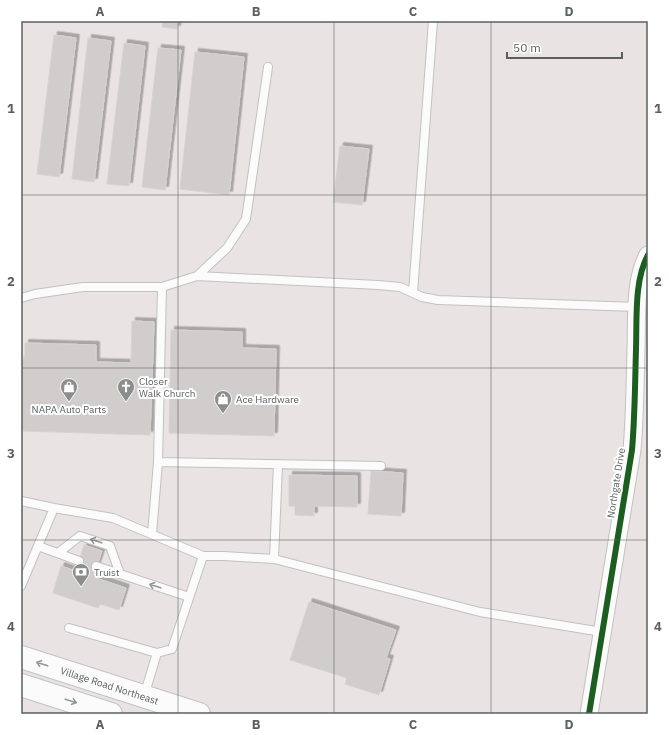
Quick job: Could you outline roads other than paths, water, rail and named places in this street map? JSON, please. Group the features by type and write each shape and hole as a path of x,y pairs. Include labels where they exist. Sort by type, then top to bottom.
{"main road":[{"name":"Village Road Northeast","path":"21,657 199,714"},
{"path":"21,685 111,714"}],"street":[{"name":"Northgate Drive","path":"589,714 632,450 635,418 637,307 639,281 648,255"}],"lane":[{"path":"413,293 433,21"},
{"path":"197,276 227,248 246,219 268,67"},
{"path":"21,298 35,294 83,287 162,287 197,276 400,287 422,297 438,300 637,307"},
{"path":"152,534 158,462 162,287"},
{"path":"158,462 380,466"},
{"path":"274,559 278,464"},
{"path":"21,501 113,518 204,556 274,559 480,612 602,632"},
{"path":"21,586 54,508"},
{"path":"58,553 80,536 110,546 120,574"},
{"path":"38,546 79,560"},
{"path":"69,628 157,653 172,649 204,556"},
{"path":"96,566 189,597"},
{"path":"144,696 157,653"}],"place":[{"name":"NAPA Auto Parts","path":"69,402"},
{"name":"Closer Walk Church","path":"126,402"},
{"name":"Ace Hardware","path":"223,414"},
{"name":"Truist","path":"81,587"}]}
